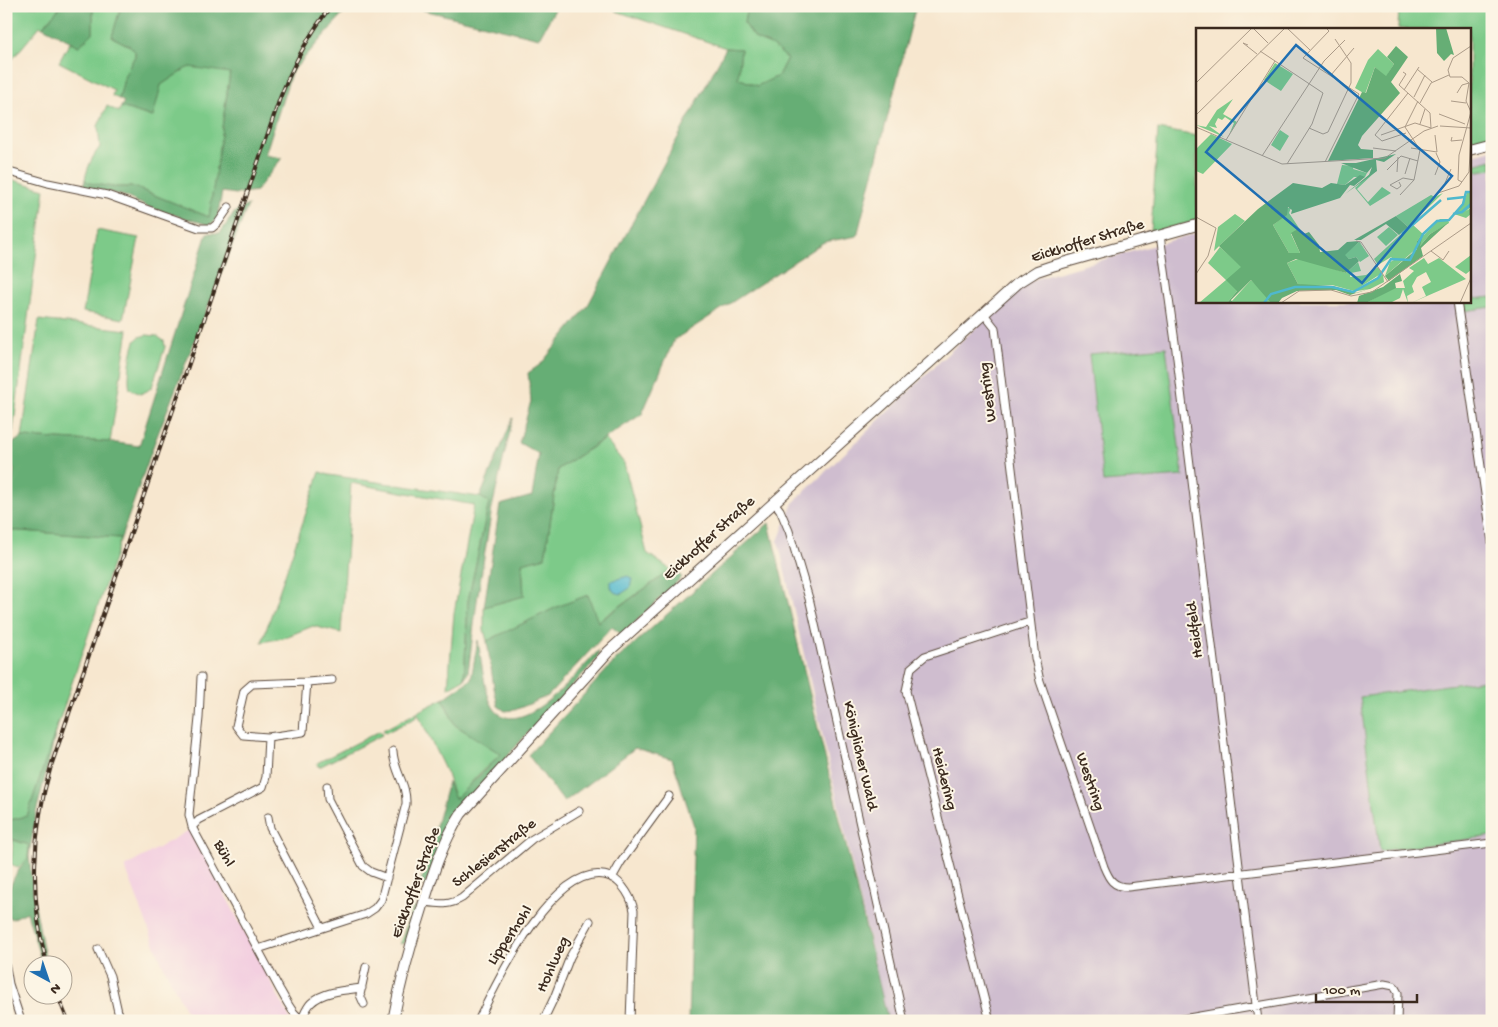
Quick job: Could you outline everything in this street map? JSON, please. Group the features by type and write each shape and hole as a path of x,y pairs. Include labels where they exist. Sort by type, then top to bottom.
{"main road":[{"path":"1470,150 1492,144"},
{"name":"Eickhoffer Straße","path":"393,1021 404,968 444,842 461,814 608,652 1018,283 1037,271 1196,225"}],"street":[{"path":"6,171 48,183 107,195 199,228 212,228 228,207"},
{"name":"Heidfeld","path":"1160,235 1173,322 1258,1021"},
{"path":"1457,302 1492,542"},
{"name":"Westring","path":"984,314 995,328 1029,622 1040,681 1104,867 1111,881 1115,885 1128,887 1492,843"},
{"name":"Königlicher Wald","path":"774,502 780,510 789,531 810,602 904,1021"},
{"name":"Heidering","path":"990,1021 906,691 911,668 925,656 1029,622"},
{"name":"Bühl","path":"201,677 199,718 189,815 192,826 280,990 295,1014 303,1020"},
{"path":"306,682 303,732 268,737 243,735 236,726 244,691 252,684 332,680"},
{"path":"192,826 199,820 263,787 266,776 268,737"},
{"path":"258,949 366,914 375,908 381,900 406,804 406,794 394,764 393,751"},
{"path":"327,786 328,799 364,866 371,872 388,878"},
{"path":"630,1021 633,902 625,889 612,878 621,862 669,796"},
{"name":"Schlesierstraße","path":"424,902 444,905 453,904 532,839 579,811"},
{"path":"268,817 270,828 322,928"},
{"name":"Lipperhohl","path":"478,1021 512,955 534,921 559,894 575,882 592,875 612,878"},
{"name":"Hohlweg","path":"543,1021 570,957 590,922"},
{"path":"98,948 110,976 120,1021"},
{"path":"6,967 8,984 21,1021"},
{"path":"364,1004 360,995 366,967"},
{"path":"1171,1021 1384,984 1394,986 1398,993 1397,1021"},
{"path":"303,1020 309,1004 317,999 336,992 362,988"}],"shaded area":[{"path":"1492,150 1492,1021 888,1021 778,541 793,503 959,343 1028,281 1196,233 1196,302 1470,302 1470,156"},
{"path":"191,829 291,1021 191,1021 161,961 125,867"}],"green space":[{"path":"6,6 61,6 43,27 40,26 6,68"},
{"path":"61,6 93,6 93,33 79,46 43,27"},
{"path":"93,6 121,6 112,37 130,46 135,51 135,56 125,75 119,99 112,96 114,90 59,62 70,42 79,46 93,33"},
{"path":"121,6 350,6 291,73 265,155 282,158 256,191 236,194 222,192 217,220 209,225 148,207 124,196 84,186 85,179 89,183 113,187 134,187 209,217 230,73 190,67 185,69 161,85 153,117 121,107 124,102 119,99 125,75 135,56 135,51 130,46 112,37"},
{"path":"420,6 557,6 539,38 423,10"},
{"path":"617,6 747,6 744,23 756,39 771,45 787,58 778,76 757,86 738,78 741,49 726,48 616,11"},
{"path":"747,6 916,6 857,236 824,242 674,340 642,414 558,469 545,557 522,563 524,596 484,607 500,505 532,496 539,454 519,443 531,401 528,373 541,364 587,307 726,48 741,49 738,78 757,86 778,76 787,58 771,45 756,39 744,23"},
{"path":"1399,6 1492,6 1492,138 1470,144 1470,28 1398,28"},
{"path":"190,67 230,72 209,217 134,187 113,187 88,183 85,179 87,170 100,147 98,126 107,106 119,112 121,107 152,117 161,85"},
{"path":"1158,129 1196,136 1196,221 1151,232"},
{"path":"1492,160 1492,169 1472,172 1470,166"},
{"path":"6,178 45,189 13,431 6,438"},
{"path":"248,205 154,444 121,538 6,530 14,470 10,462 13,443 22,437 110,442 139,446 207,233 220,233 235,212"},
{"path":"97,230 139,238 123,319 83,312"},
{"path":"1470,273 1474,299 1492,297 1492,307 1464,311 1463,302 1470,302"},
{"path":"39,320 128,330 110,442 22,437"},
{"path":"147,335 157,336 164,341 165,347 152,387 140,394 130,389 130,364 136,340"},
{"path":"1166,347 1183,476 1103,482 1089,354"},
{"path":"513,418 492,508 468,673 464,679 468,601 489,502 480,497"},
{"path":"605,439 624,463 647,553 671,570 597,622 588,595 557,607 487,641 484,630 484,607 524,596 522,563 545,557 558,469"},
{"path":"320,472 329,475 480,497 489,502 468,601 464,679 448,688 454,613 474,505 351,483 341,633 313,626 283,638 262,642"},
{"path":"769,523 888,1021 688,1021 694,826 672,759 635,748 564,802 528,755 615,661"},
{"path":"6,530 121,538 27,816 6,821"},
{"path":"671,570 682,577 622,635 612,627 548,696 515,710 505,711 498,706 487,641 557,607 588,595 598,622"},
{"path":"478,640 487,693 493,707 504,716 518,717 533,711 549,700 599,650 597,659 526,735 457,814 425,885 420,885 448,782 455,799 501,754 455,725 443,699 471,679"},
{"path":"1492,679 1492,836 1380,851 1360,697"},
{"path":"443,699 455,725 501,754 455,800 447,774 417,712"},
{"path":"416,713 417,717 385,733 383,730"},
{"path":"59,720 36,813 29,856 34,900 44,954 39,954 27,912 12,919 6,915 7,899 11,885 18,871 28,859 29,845 6,837 6,821 27,816"},
{"path":"380,731 382,735 319,767 317,763"},
{"path":"13,840 29,845 28,859 18,868 11,864"},
{"path":"413,907 416,907 404,943 400,944"}],"water":[{"path":"628,576 632,579 630,588 621,594 614,592 611,587 611,581"}],"railway":[{"path":"45,954 37,915 35,865 40,815 51,766 280,98 302,50 331,6"},
{"path":"61,1004 68,1021"}]}
